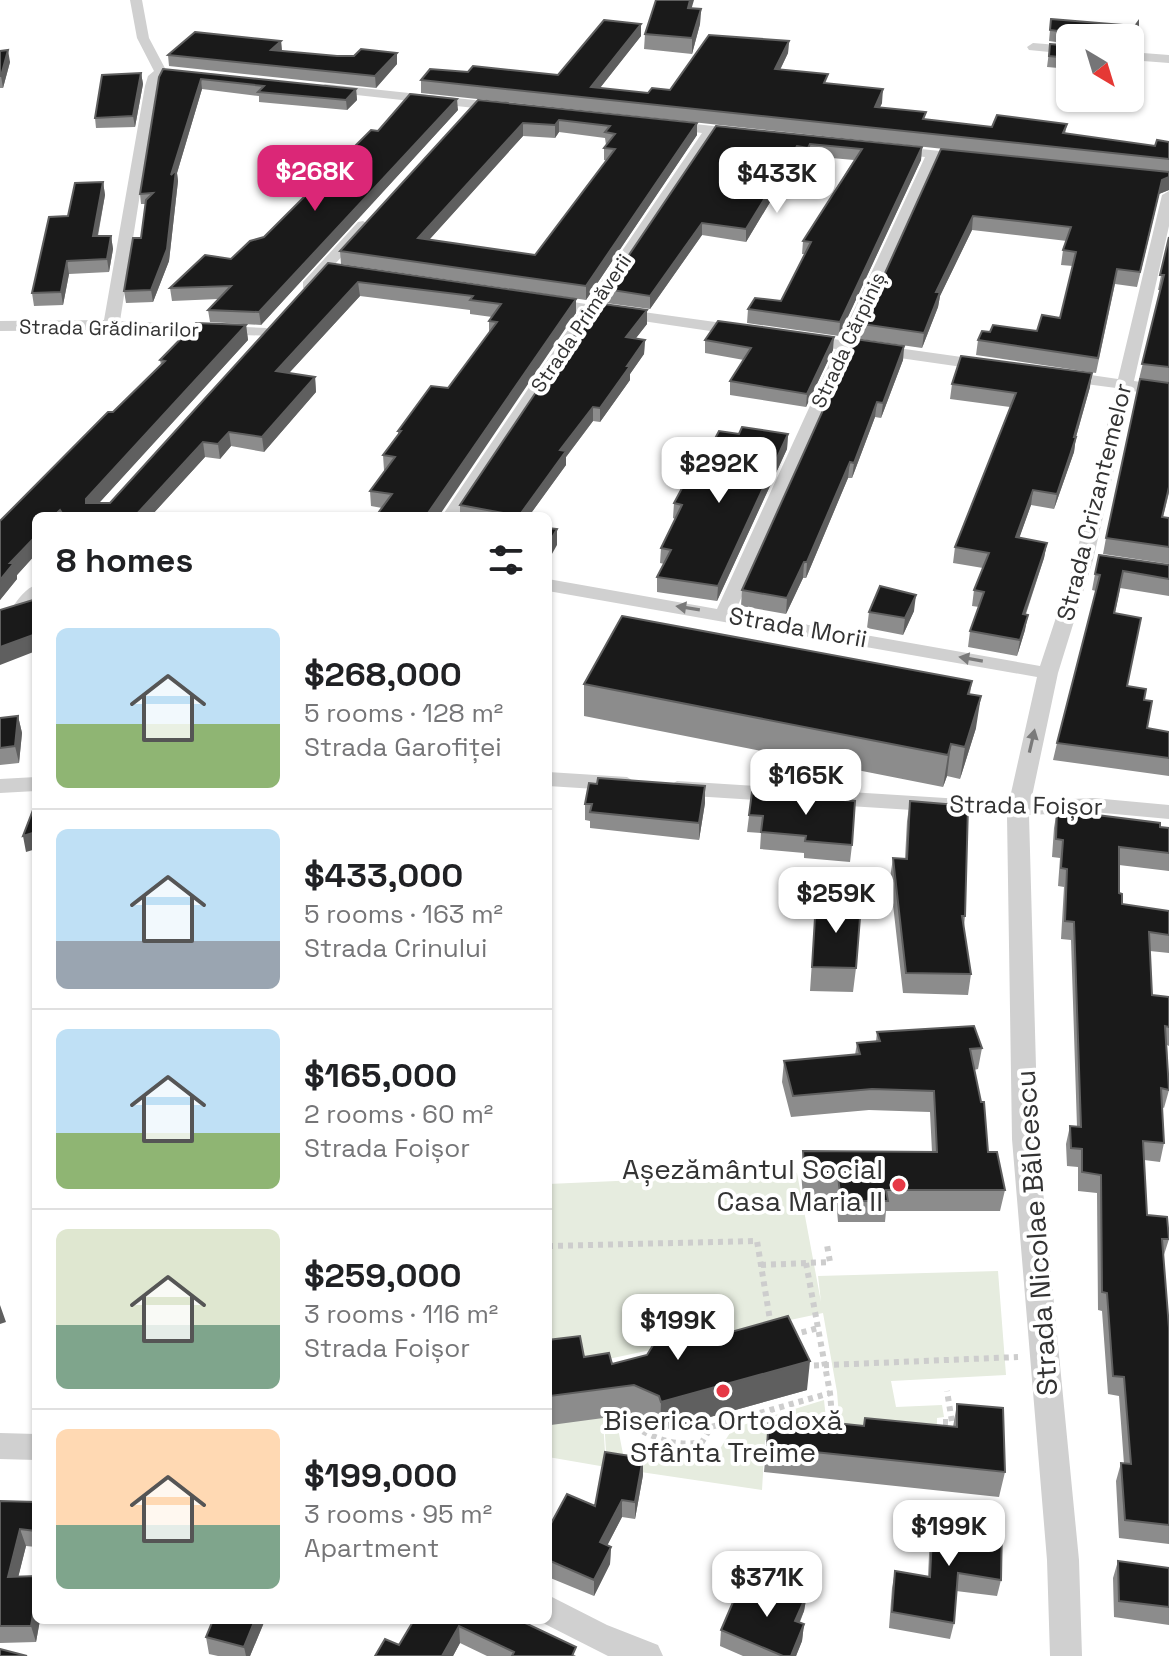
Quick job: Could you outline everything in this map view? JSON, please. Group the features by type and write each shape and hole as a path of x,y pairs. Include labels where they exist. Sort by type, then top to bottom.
{"street":[{"path":"111,325 151,86 154,76 166,72 150,59 143,42 136,0"},
{"path":"1033,47 1056,49"},
{"path":"1144,57 1169,59"},
{"path":"308,86 470,110 522,109"},
{"path":"648,123 755,134"},
{"name":"Strada Primăverii","path":"454,512 711,130"},
{"path":"874,148 981,159"},
{"name":"Strada Cărpiniș","path":"724,614 933,154"},
{"name":"Strada Crizantemelor","path":"1018,810 1048,673 1091,561 1124,384 1169,195"},
{"path":"294,301 330,271 373,214"},
{"path":"1150,269 1169,271"},
{"path":"528,300 1000,367"},
{"name":"Strada Grădinarilor","path":"0,326 111,325 265,333"},
{"path":"1046,374 1169,391"},
{"name":"Strada Morii","path":"552,586 1048,673"},
{"path":"0,617 29,606"},
{"name":"Strada Foișor","path":"552,779 1018,810 1050,804 1081,803 1169,812"},
{"path":"0,786 32,784"},
{"name":"Strada Nicolae Bălcescu","path":"1018,810 1025,1139 1063,1560 1066,1656"},
{"path":"0,1446 32,1447"},
{"path":"552,1612 596,1636 647,1656"}],"path":[{"path":"552,1246 757,1241 773,1340"},
{"path":"761,1265 830,1262 827,1245"},
{"path":"806,1263 830,1393 834,1435"},
{"path":"788,1336 818,1328"},
{"path":"796,1366 1045,1356"},
{"path":"943,1437 943,1422 952,1422 947,1391"},
{"path":"624,1401 633,1426 657,1439 683,1447 702,1442 711,1427 830,1393"}],"shaded area":[{"path":"797,1173 821,1302 818,1276 998,1271 1006,1375 891,1381 896,1407 942,1405 944,1417 937,1418 937,1450 841,1440 837,1392 823,1313 599,1361 606,1467 552,1458 552,1184"},
{"path":"824,1400 829,1447 765,1440 762,1490 607,1467 604,1419 616,1418 623,1454 718,1452 733,1428"}],"building":[{"path":"656,0 690,0 688,8 701,9 692,38 645,34"},
{"path":"1051,19 1111,24 1056,24 1056,31 1050,30"},
{"path":"604,20 641,24 591,87 648,93 652,88 670,90 709,35 789,41 775,69 828,74 824,83 883,89 875,107 926,112 923,119 992,127 997,115 1067,124 1063,133 1155,146 1157,140 1169,142 1169,159 421,80 430,69 468,72 473,66 558,75"},
{"path":"195,32 281,41 271,50 337,56 354,56 361,49 397,53 375,76 168,55"},
{"path":"1050,44 1056,45 1056,57 1049,56"},
{"path":"8,50 1,76 0,76 0,51"},
{"path":"163,69 356,89 346,100 258,92 264,86 201,79 171,175 176,170 167,249 151,290 124,291 133,238 141,238 146,200 153,193 140,194 159,77"},
{"path":"141,73 133,116 95,118 102,75"},
{"path":"410,94 457,99 259,312 208,310 231,286 170,288 205,255 231,259 250,241 264,237 371,130 378,131"},
{"path":"478,100 697,123 586,286 340,251","holes":["559,120 610,126 605,132 615,134 604,148 615,149 535,255 418,238 523,123 555,125"]},
{"path":"716,126 922,147 840,322 748,309 755,298 781,301 811,242 803,241 862,149 810,144 808,148 797,146 746,229 702,223 650,296 606,289"},
{"path":"941,149 1169,172 1169,177 1162,180 1140,272 1117,269 1098,358 978,340 982,331 990,332 993,325 1037,331 1042,315 1060,318 1076,252 1063,250 1071,227 973,216 936,292 940,292 924,333 862,324"},
{"path":"103,182 93,236 111,236 107,259 67,261 61,292 32,293 49,217 68,216 75,183"},
{"path":"1169,237 1169,367 1142,364 1164,275 1160,275"},
{"path":"328,263 576,299 429,512 379,512 392,494 370,491 395,457 383,455 401,431 398,431 431,386 448,388 497,322 489,321 501,304 470,300 473,296 358,282 276,371 315,377 262,437 229,432 218,444 203,442 139,512 32,512 32,540 10,563 14,563 0,580 0,521 108,412 113,412 165,361 160,360 196,323 246,325 86,499 86,503 110,503"},
{"path":"596,303 647,310 626,337 645,340 627,366 630,366 600,408 593,407 560,450 566,451 522,512 498,512 460,505"},
{"path":"718,321 834,337 807,394 730,381 751,348 705,340"},
{"path":"855,339 904,346 883,403 877,402 854,463 850,462 807,562 804,562 787,598 742,590"},
{"path":"961,356 1092,373 1076,437 1057,494 1033,490 1016,537 1047,543 1023,614 1028,615 1020,640 970,631 984,592 974,590 989,553 955,547 1016,393 952,384"},
{"path":"1140,379 1169,383 1169,487 1162,517 1169,518 1169,547 1106,538"},
{"path":"742,427 788,434 718,586 657,577 671,550 661,548 682,505 674,503 696,462 702,463 719,431 739,434"},
{"path":"1099,555 1169,565 1169,579 1123,571 1114,613 1141,618 1127,686 1146,689 1144,700 1152,701 1147,728 1169,732 1169,758 1057,743 1100,575 1095,574"},
{"path":"880,586 916,595 905,618 869,612"},
{"path":"32,600 32,635 0,647 0,610"},
{"path":"622,616 972,681 968,694 981,696 965,747 951,744 948,755 584,684"},
{"path":"18,716 15,746 0,748 0,718"},
{"path":"598,778 705,786 699,823 590,812 592,804 585,804 589,783 597,784"},
{"path":"752,792 855,801 852,845 805,841 806,836 761,832 763,816 749,815"},
{"path":"910,801 968,806 965,916 962,916 971,974 906,973 893,858 907,859"},
{"path":"1057,810 1160,823 1160,827 1169,828 1169,853 1119,847 1119,893 1122,894 1122,904 1169,911 1169,935 1149,932 1152,995 1169,997 1169,1027 1165,1026 1169,1090 1161,1088 1164,1143 1143,1141 1147,1215 1167,1217 1169,1239 1162,1239 1169,1328 1169,1525 1125,1520 1121,1463 1131,1464 1124,1377 1113,1376 1107,1293 1102,1292 1101,1175 1082,1172 1082,1149 1071,1148 1070,1126 1081,1127 1074,922 1065,921 1067,869 1061,868 1063,840 1056,839"},
{"path":"32,813 32,833 23,836"},
{"path":"816,901 861,905 856,968 812,967"},
{"path":"974,1026 982,1048 970,1049 981,1102 984,1102 988,1152 997,1152 1005,1190 886,1190 888,1201 841,1201 838,1177 805,1176 803,1151 937,1152 934,1091 872,1089 793,1096 784,1061 860,1054 857,1043 880,1041 877,1032"},
{"path":"788,1316 810,1361 661,1402 659,1396 634,1385 552,1396 552,1340 580,1336 584,1357 609,1353 612,1364 647,1355 655,1342 669,1337 685,1345"},
{"path":"957,1404 1003,1408 1005,1472 767,1447 769,1416 864,1426 865,1418 957,1427"},
{"path":"605,1452 643,1458 635,1502 622,1500 600,1542 611,1547 594,1580 552,1562 552,1522 567,1494 595,1506"},
{"path":"0,1501 32,1502 32,1530 20,1529 8,1577 32,1576 31,1626 0,1626"},
{"path":"933,1515 1002,1525 1001,1580 958,1573 954,1623 892,1612 895,1571 930,1577"},
{"path":"1118,1561 1169,1568 1169,1607 1119,1601"},
{"path":"776,1581 807,1594 795,1621 804,1624 791,1656 783,1656 721,1630 739,1588 768,1600"},
{"path":"211,1624 253,1624 244,1647 206,1637"},
{"path":"412,1624 527,1624 576,1647 572,1656 512,1656 514,1652 459,1626 442,1656 375,1656 385,1639 399,1645"},
{"path":"0,1649 27,1656 0,1656"}],"place":[{"name":"Așezământul Social Casa Maria II","path":"899,1185"},
{"name":"Biserica Ortodoxă Sfânta Treime","path":"723,1391"}]}
